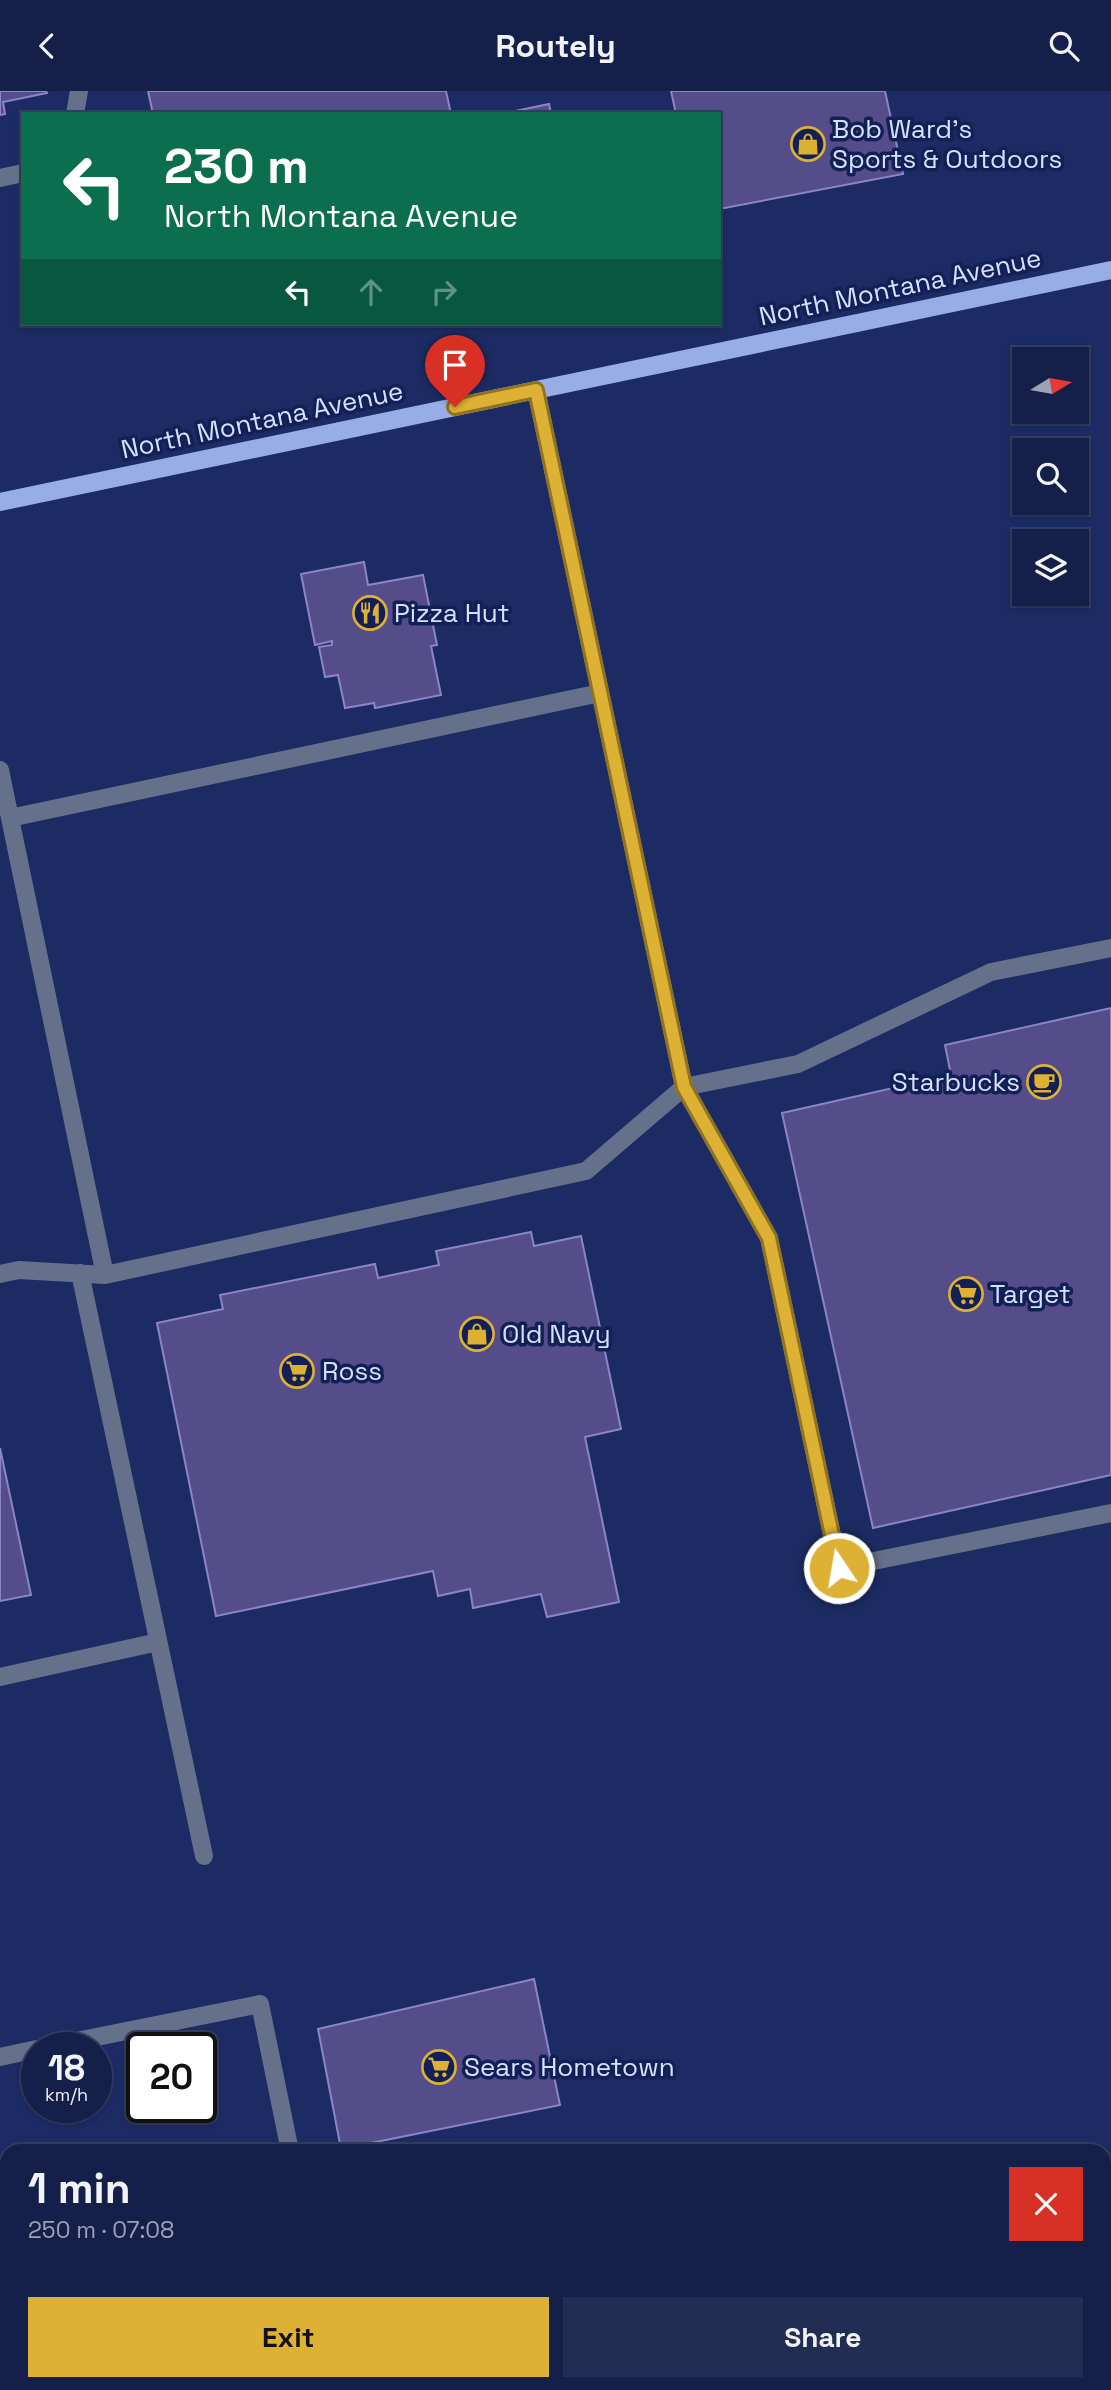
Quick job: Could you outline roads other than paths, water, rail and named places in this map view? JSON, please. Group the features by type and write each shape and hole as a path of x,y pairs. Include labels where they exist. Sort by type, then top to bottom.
{"main road":[{"name":"North Montana Avenue","path":"0,502 1111,270"}],"street":[{"path":"75,112 79,91"},
{"path":"0,178 21,173"},
{"path":"536,390 684,1087 769,1238 839,1568 1111,1513"},
{"path":"10,818 600,693"},
{"path":"0,770 105,1275"},
{"path":"0,1274 19,1270 105,1275 586,1171 684,1087 799,1064 991,972 1111,948"},
{"path":"80,1273 204,1856"},
{"path":"0,1677 158,1642"},
{"path":"112,2034 260,2004 289,2144"},
{"path":"0,2057 21,2052"}],"place":[{"name":"Bob Ward's Sports & Outdoors","path":"808,144"},
{"name":"Pizza Hut","path":"370,613"},
{"name":"Starbucks","path":"1044,1082"},
{"name":"Target","path":"966,1294"},
{"name":"Old Navy","path":"477,1334"},
{"name":"Ross","path":"297,1371"},
{"name":"Sears Hometown","path":"439,2067"}]}
